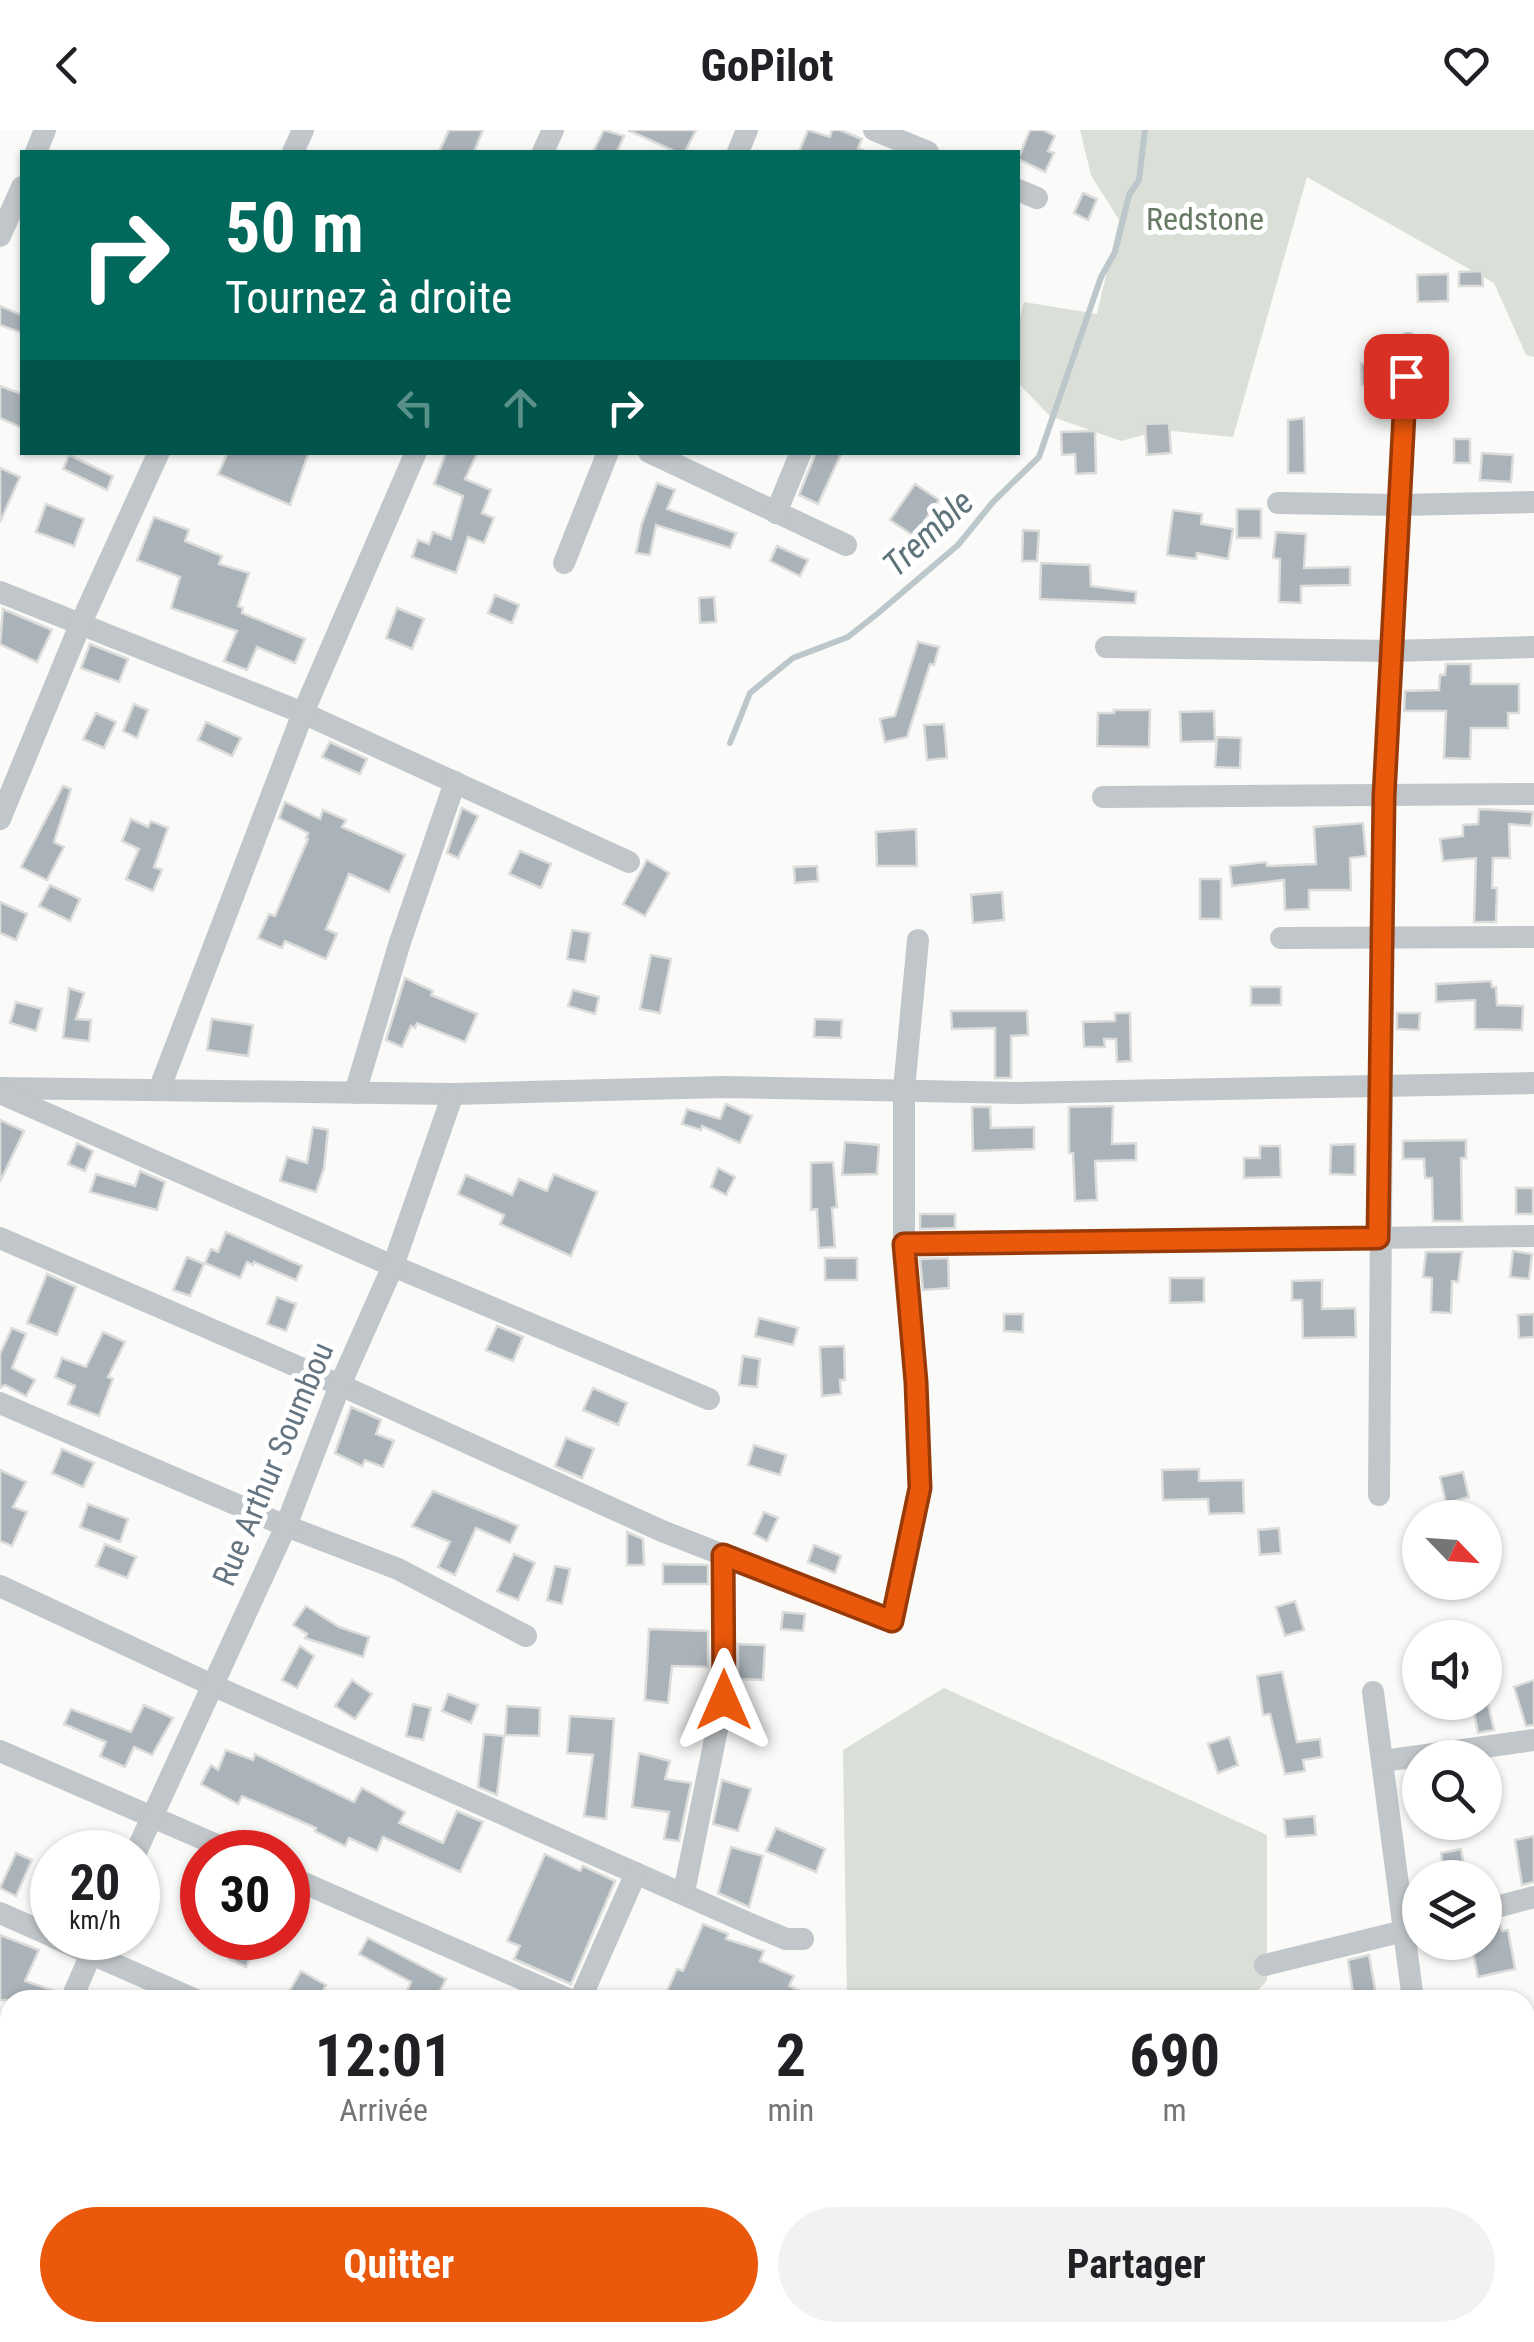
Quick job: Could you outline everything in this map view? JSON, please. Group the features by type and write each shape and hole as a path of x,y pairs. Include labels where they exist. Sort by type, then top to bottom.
{"street":[{"path":"874,130 923,150"},
{"path":"0,236 20,192"},
{"path":"1378,1494 1380,936 1408,343"},
{"path":"0,819 80,625 158,455"},
{"path":"160,1090 303,713 415,455"},
{"path":"564,563 607,455"},
{"path":"655,455 846,545"},
{"path":"776,513 800,455"},
{"path":"1278,503 1534,502"},
{"path":"0,592 303,713 629,862"},
{"path":"1106,647 1534,648"},
{"path":"355,1093 400,942 455,782"},
{"path":"1103,796 1534,794"},
{"path":"1281,938 1534,937"},
{"path":"0,1238 340,1384 662,1531 892,1621 920,1488 904,1244 904,1089 918,940"},
{"path":"0,1091 453,1094 723,1088 1018,1093 1534,1084"},
{"path":"0,1091 393,1266 708,1399"},
{"name":"Rue Arthur Soumbou","path":"146,1830 286,1526 340,1384 393,1266 453,1094"},
{"path":"904,1244 1534,1236"},
{"path":"0,1403 286,1526 398,1569 526,1636"},
{"path":"684,1892 724,1700 723,1555"},
{"path":"0,1586 212,1685 786,1939 803,1939"},
{"path":"1373,1692 1402,1876"},
{"path":"1383,1761 1534,1740"},
{"path":"0,1751 182,1830"},
{"path":"584,1990 636,1873"},
{"path":"310,1886 547,1990"},
{"path":"1502,1906 1534,1898"},
{"path":"0,1913 30,1926"},
{"path":"1266,1965 1402,1932"},
{"path":"75,1990 88,1960"},
{"path":"120,1960 177,1990"},
{"path":"1412,1960 1413,1990"}],"green space":[{"name":"Redstone","path":"1080,130 1534,130 1534,357 1526,355 1494,283 1307,177 1233,437 1162,430 1121,441 1050,416 1020,385 1020,317 1024,302 1097,314 1119,220 1091,175"},
{"path":"944,1688 1267,1835 1267,1981 1258,1990 847,1990 843,1750"}],"building":[{"path":"449,130 483,130 475,150 440,150"},
{"path":"604,130 624,136 618,150 594,150"},
{"path":"628,130 696,130 686,150 672,150"},
{"path":"808,130 830,137 832,130 840,130 862,139 858,148 862,150 800,150"},
{"path":"1030,130 1043,130 1055,136 1048,151 1054,153 1045,172 1020,160"},
{"path":"1083,193 1097,199 1088,220 1074,213"},
{"path":"1482,271 1483,286 1459,286 1459,272"},
{"path":"1448,274 1448,301 1418,302 1417,275"},
{"path":"0,306 20,314 20,332 0,325"},
{"path":"1382,362 1383,383 1362,385 1361,364"},
{"path":"0,386 20,393 20,427 0,418"},
{"path":"1304,418 1305,473 1288,473 1288,420"},
{"path":"1169,423 1171,453 1147,455 1145,424"},
{"path":"1095,431 1096,473 1076,474 1075,454 1062,455 1061,432"},
{"path":"1454,439 1470,439 1470,463 1454,463"},
{"path":"1482,453 1513,455 1511,482 1480,480"},
{"path":"69,455 113,476 107,490 63,469"},
{"path":"227,455 308,455 290,505 218,474"},
{"path":"445,455 477,455 465,479 491,490 482,513 494,518 484,543 468,537 456,573 412,557 418,540 429,544 433,532 451,539 463,496 434,484"},
{"path":"815,455 841,455 818,504 799,495"},
{"path":"0,468 20,477 0,522"},
{"path":"657,483 675,490 667,509 736,533 730,548 656,525 650,555 636,553"},
{"path":"915,484 939,500 914,536 890,520"},
{"path":"46,504 84,519 74,546 36,532"},
{"path":"1237,509 1261,509 1261,538 1237,538"},
{"path":"1173,510 1202,514 1201,524 1233,529 1228,559 1197,553 1196,559 1167,555"},
{"path":"154,517 189,530 185,541 222,556 219,564 249,573 238,606 243,608 242,613 305,639 295,663 257,647 247,670 224,661 237,631 171,608 180,577 137,560"},
{"path":"1023,530 1039,531 1037,561 1022,561"},
{"path":"1276,532 1306,534 1304,568 1350,567 1350,585 1301,586 1301,603 1279,602 1280,559 1273,558"},
{"path":"777,546 808,560 800,576 770,561"},
{"path":"1041,563 1090,565 1091,586 1136,592 1135,603 1040,599"},
{"path":"495,595 519,605 512,623 488,613"},
{"path":"714,597 716,622 700,623 699,598"},
{"path":"397,608 424,619 412,649 386,638"},
{"path":"3,609 52,630 37,662 0,644"},
{"path":"918,642 939,647 934,665 930,664 907,737 885,742 880,719 895,716"},
{"path":"90,644 128,659 119,682 81,668"},
{"path":"1446,664 1471,664 1471,684 1519,684 1519,713 1508,713 1508,728 1471,728 1470,759 1444,758 1446,711 1404,711 1405,691 1439,690"},
{"path":"134,704 148,710 137,738 123,731"},
{"path":"1150,710 1149,747 1097,746 1098,713"},
{"path":"1214,711 1215,741 1181,742 1180,712"},
{"path":"96,713 116,722 104,748 83,739"},
{"path":"206,722 241,738 232,756 198,740"},
{"path":"944,724 947,758 927,760 924,725"},
{"path":"1217,737 1241,738 1240,768 1215,767"},
{"path":"330,742 367,759 360,774 322,757"},
{"path":"63,786 71,789 54,842 64,847 47,880 21,867"},
{"path":"285,802 320,819 323,810 346,820 342,827 405,855 389,892 349,874 326,929 337,934 326,959 285,941 282,948 258,938 269,914 275,916 308,839 308,833 279,818"},
{"path":"462,808 478,816 458,858 447,853"},
{"path":"1479,809 1533,812 1531,826 1509,824 1510,858 1493,858 1496,922 1474,922 1476,858 1443,861 1440,839 1463,836 1463,825 1478,824"},
{"path":"131,819 148,827 151,821 168,828 154,867 162,870 153,891 126,879 139,849 122,841"},
{"path":"1363,823 1366,856 1350,858 1351,890 1309,890 1309,909 1285,910 1284,880 1232,886 1230,866 1266,862 1267,866 1316,864 1314,827"},
{"path":"916,829 917,866 877,866 876,832"},
{"path":"520,851 551,864 541,888 509,874"},
{"path":"647,860 669,873 645,916 623,904"},
{"path":"817,866 818,881 795,883 794,867"},
{"path":"1200,879 1221,879 1221,919 1200,919"},
{"path":"50,885 80,899 70,921 39,906"},
{"path":"1002,892 1004,920 973,923 971,895"},
{"path":"0,902 27,914 16,940 0,933"},
{"path":"572,930 590,933 585,962 567,959"},
{"path":"651,955 671,959 660,1013 640,1009"},
{"path":"405,978 433,991 431,995 477,1014 465,1042 417,1023 415,1028 411,1026 402,1047 386,1040"},
{"path":"1491,981 1492,987 1496,987 1497,1005 1523,1006 1522,1030 1475,1029 1475,1000 1436,1002 1436,984"},
{"path":"1251,987 1281,987 1281,1005 1251,1005"},
{"path":"69,988 84,993 76,1019 91,1020 89,1041 63,1038"},
{"path":"573,990 599,997 595,1014 568,1006"},
{"path":"16,1002 42,1009 36,1031 10,1023"},
{"path":"951,1011 1027,1011 1028,1035 1011,1036 1011,1078 995,1078 995,1028 952,1029"},
{"path":"1115,1013 1130,1013 1131,1061 1117,1062 1116,1039 1104,1039 1105,1047 1084,1047 1083,1022 1115,1021"},
{"path":"1397,1013 1420,1013 1419,1030 1397,1029"},
{"path":"212,1019 253,1025 248,1056 207,1050"},
{"path":"815,1019 842,1020 841,1038 814,1037"},
{"path":"726,1104 752,1116 740,1143 702,1126 701,1130 682,1124 687,1109 720,1119"},
{"path":"1113,1106 1112,1144 1136,1143 1136,1160 1095,1161 1097,1200 1075,1201 1069,1107"},
{"path":"972,1107 990,1107 991,1128 1034,1127 1034,1149 973,1151"},
{"path":"0,1120 24,1131 0,1182"},
{"path":"313,1127 328,1130 324,1168 316,1192 280,1181 287,1157 307,1163"},
{"path":"1466,1140 1466,1158 1461,1158 1462,1221 1433,1221 1432,1178 1425,1178 1424,1159 1403,1159 1403,1141"},
{"path":"845,1142 879,1145 877,1174 842,1175"},
{"path":"77,1143 93,1151 85,1171 68,1164"},
{"path":"1355,1144 1355,1175 1330,1174 1331,1145"},
{"path":"1260,1146 1280,1146 1281,1177 1244,1178 1244,1158 1260,1158"},
{"path":"833,1162 835,1247 819,1248 817,1209 811,1210 811,1163"},
{"path":"718,1168 735,1177 726,1195 711,1187"},
{"path":"140,1171 165,1182 157,1210 90,1192 96,1174 135,1186"},
{"path":"554,1174 597,1192 571,1256 500,1224 504,1215 458,1194 466,1175 512,1195 519,1179 547,1191"},
{"path":"1516,1188 1533,1188 1533,1214 1516,1214"},
{"path":"920,1214 955,1214 955,1228 920,1229"},
{"path":"226,1232 302,1266 296,1280 254,1262 247,1262 240,1278 205,1263 211,1249 218,1252"},
{"path":"1513,1251 1532,1254 1529,1279 1510,1277"},
{"path":"1426,1252 1462,1252 1458,1282 1452,1281 1451,1313 1431,1312 1432,1278 1423,1277"},
{"path":"187,1257 204,1264 190,1296 173,1290"},
{"path":"825,1258 857,1258 857,1280 825,1280"},
{"path":"948,1258 949,1288 923,1290 920,1259"},
{"path":"47,1274 76,1287 57,1335 27,1323"},
{"path":"1170,1278 1204,1278 1204,1302 1170,1303"},
{"path":"1322,1280 1322,1309 1355,1308 1356,1337 1303,1338 1302,1300 1292,1300 1292,1281"},
{"path":"277,1297 296,1304 286,1331 267,1324"},
{"path":"1004,1314 1023,1314 1023,1332 1004,1331"},
{"path":"1534,1314 1534,1337 1519,1338 1518,1315"},
{"path":"759,1318 798,1328 793,1345 755,1336"},
{"path":"497,1326 523,1337 513,1361 486,1350"},
{"path":"12,1328 26,1334 12,1368 35,1380 26,1396 5,1385 0,1388 0,1354"},
{"path":"103,1332 125,1342 108,1377 113,1379 99,1416 68,1404 75,1386 55,1377 62,1358 86,1367"},
{"path":"844,1346 845,1380 840,1380 841,1394 822,1396 820,1347"},
{"path":"743,1356 760,1359 757,1387 739,1385"},
{"path":"593,1388 627,1403 618,1425 583,1410"},
{"path":"351,1407 381,1420 376,1434 394,1441 383,1467 365,1460 362,1466 335,1453"},
{"path":"566,1438 594,1449 582,1478 555,1466"},
{"path":"754,1445 786,1455 780,1475 748,1465"},
{"path":"62,1449 94,1463 83,1487 52,1473"},
{"path":"1199,1469 1199,1481 1243,1480 1244,1513 1209,1514 1208,1499 1163,1500 1162,1470"},
{"path":"0,1470 26,1482 13,1507 27,1512 12,1546 0,1541"},
{"path":"1463,1472 1469,1497 1445,1500 1440,1477"},
{"path":"433,1491 518,1526 510,1543 476,1528 455,1575 438,1567 450,1542 412,1526"},
{"path":"88,1504 128,1519 120,1542 80,1527"},
{"path":"764,1512 778,1518 767,1541 754,1534"},
{"path":"1279,1528 1281,1553 1260,1555 1258,1530"},
{"path":"627,1532 643,1539 644,1565 627,1565"},
{"path":"105,1544 136,1557 127,1578 96,1566"},
{"path":"814,1545 841,1556 835,1573 808,1562"},
{"path":"514,1554 535,1563 518,1600 497,1591"},
{"path":"663,1564 708,1565 708,1584 663,1584"},
{"path":"555,1566 570,1569 562,1604 547,1600"},
{"path":"1295,1601 1304,1630 1285,1636 1276,1607"},
{"path":"306,1606 339,1627 369,1637 363,1657 305,1638 307,1634 293,1625"},
{"path":"783,1612 805,1614 803,1631 781,1629"},
{"path":"649,1629 708,1631 708,1667 672,1666 668,1703 645,1700"},
{"path":"738,1644 765,1645 763,1680 738,1679"},
{"path":"300,1646 314,1656 297,1688 282,1680"},
{"path":"1282,1672 1297,1742 1320,1739 1322,1757 1303,1760 1305,1771 1285,1774 1270,1714 1263,1715 1257,1676"},
{"path":"352,1680 372,1694 355,1719 335,1706"},
{"path":"1534,1680 1534,1725 1526,1726 1514,1687"},
{"path":"448,1694 478,1705 471,1723 442,1711"},
{"path":"413,1704 431,1708 423,1740 406,1736"},
{"path":"144,1705 173,1718 152,1755 134,1747 125,1767 100,1756 106,1742 64,1724 71,1709 131,1732"},
{"path":"507,1706 540,1708 539,1736 505,1735"},
{"path":"570,1716 614,1719 606,1819 584,1816 593,1755 567,1753"},
{"path":"1476,1720 1492,1720 1494,1730 1478,1733"},
{"path":"484,1734 504,1736 497,1795 478,1787"},
{"path":"1229,1737 1238,1765 1218,1773 1208,1744"},
{"path":"226,1750 253,1760 255,1754 354,1802 362,1788 405,1812 399,1823 443,1843 457,1811 483,1822 460,1872 383,1837 377,1851 349,1838 345,1846 315,1831 316,1828 242,1796 238,1804 201,1784 211,1765 218,1770"},
{"path":"639,1753 670,1761 665,1779 691,1783 679,1841 664,1839 669,1812 632,1807"},
{"path":"722,1780 751,1789 738,1831 713,1824"},
{"path":"1314,1816 1316,1835 1286,1837 1284,1819"},
{"path":"776,1828 825,1849 816,1872 766,1851"},
{"path":"1534,1836 1534,1882 1522,1885 1515,1840"},
{"path":"731,1847 763,1856 749,1907 718,1893"},
{"path":"1461,1849 1463,1860 1442,1860 1441,1853"},
{"path":"16,1853 30,1859 16,1896 0,1888"},
{"path":"545,1854 580,1871 583,1866 615,1881 571,1984 514,1959 520,1946 507,1941"},
{"path":"703,1924 728,1934 726,1939 764,1951 760,1961 794,1976 789,1986 798,1990 668,1990 677,1969 683,1971"},
{"path":"1508,1930 1515,1969 1478,1977 1475,1960 1502,1960 1502,1931"},
{"path":"0,1935 30,1947 30,1960 34,1960 25,1981 52,1990 0,1990"},
{"path":"368,1938 446,1979 440,1990 407,1990 411,1982 359,1954"},
{"path":"1369,1955 1375,1990 1352,1990 1348,1960"},
{"path":"231,1960 249,1960 246,1967"},
{"path":"301,1971 326,1985 323,1990 290,1990"}],"waterway":[{"name":"Tremble","path":"730,743 750,693 793,658 848,637 877,614 958,545 993,502 1039,457 1101,277 1115,252 1129,195 1139,180 1145,130"}],"route":[{"path":"724,1700 723,1555 892,1621 920,1488 904,1244 1378,1238 1384,796 1406,376"}]}
